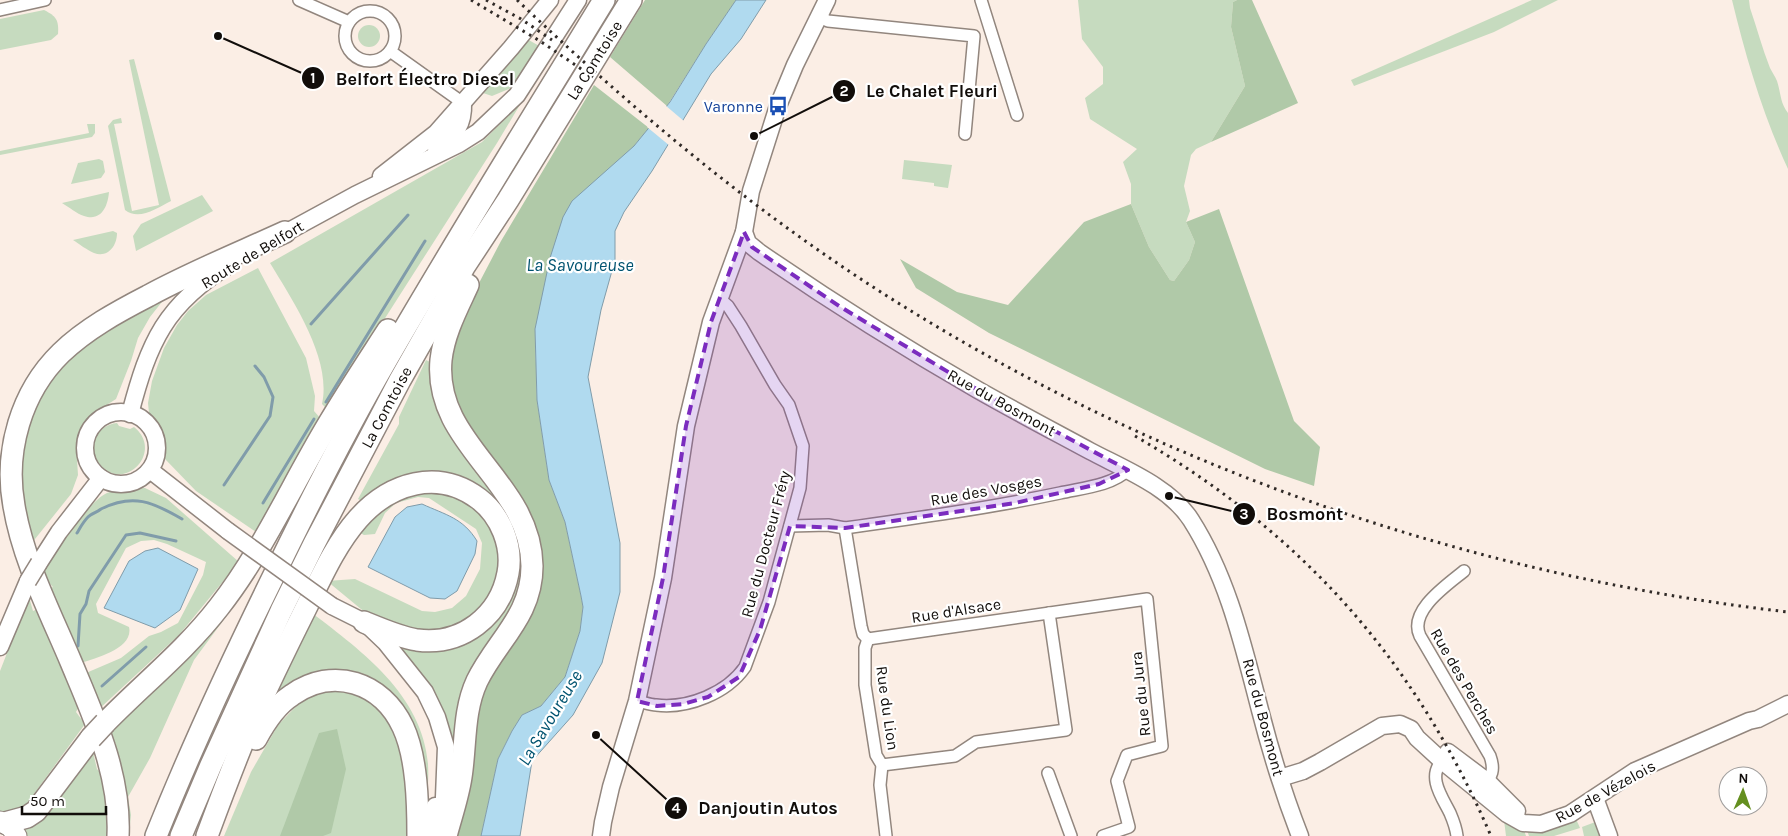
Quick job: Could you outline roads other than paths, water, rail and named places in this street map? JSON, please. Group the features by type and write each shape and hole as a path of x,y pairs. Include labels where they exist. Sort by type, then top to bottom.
{"highway":[{"name":"La Comtoise","path":"156,836 232,661 316,490 391,353 604,0"},
{"name":"La Comtoise","path":"181,836 242,694 314,544 400,380 464,268 631,0"},
{"path":"7,827 36,811 98,731 184,647 231,592 334,414 400,311 505,162"},
{"path":"446,836 458,792 467,713 471,695 483,669 521,614 527,599 531,575 530,548 521,517 506,491 466,440 454,421 444,396 441,380 443,348 452,320 508,200"},
{"path":"118,836 117,796 105,749 27,555 13,505 12,455 18,424 38,382 60,354 88,331 128,306 174,282 285,232"},
{"path":"209,829 251,724 298,625 339,546 358,519 385,495 399,488 419,483 436,482 469,492 496,517 508,548 509,563 505,586 500,598 491,612 482,621 469,631 455,637 428,641 403,637 364,622"},
{"path":"209,829 248,752 267,720 280,705 304,688 324,681 340,680 359,684 378,695 391,708 403,727 414,768 418,836"}],"street":[{"path":"0,10 44,0"},
{"path":"298,0 349,22"},
{"name":"Route de Belfort","path":"355,195 436,133 550,0"},
{"name":"Route de Belfort","path":"130,414 140,374 152,346 174,311 198,286 285,232 459,144 494,119 517,95 578,0"},
{"path":"601,836 602,822 611,787 637,701 663,578 686,426 711,322 721,300 744,232 751,191 778,106 794,65 827,0"},
{"path":"981,0 1017,115"},
{"path":"366,12 385,16 390,21 394,34 390,51 378,60 358,58 348,48 346,42 345,35 349,22 359,14 366,12"},
{"path":"819,17 828,21 974,36 966,134"},
{"path":"390,51 463,103 464,117 458,129 412,168"},
{"name":"Rue du Bosmont","path":"744,232 748,243 759,252 839,306 978,390 1128,470 1169,496 1180,506 1190,518 1229,598 1245,648 1260,711 1300,836"},
{"name":"Rue du Docteur Fréry","path":"637,701 657,706 683,704 708,697 739,677 760,630 800,488 803,446 789,405 741,326 728,306 721,300"},
{"path":"117,413 130,414 144,421 154,433 156,440 156,456 150,470 140,479 127,483 114,483 101,478 88,463 85,450 87,436 94,425 104,417 117,413"},
{"path":"150,470 228,532 332,606 392,662 411,686 432,733 436,752 437,781 431,836"},
{"name":"Rue des Vosges","path":"790,526 833,525 845,528 1015,503 1099,484 1122,475 1128,470"},
{"path":"0,647 28,581 38,563 59,532 101,478"},
{"name":"Rue du Lion","path":"845,528 861,626 863,634 868,639 865,648 865,685 876,755 882,765 880,785 886,836"},
{"name":"Rue des Perches","path":"1464,571 1430,600 1420,615 1417,628 1490,756 1494,768 1493,773 1484,786"},
{"name":"Rue du Jura","path":"1049,612 1147,599 1162,746 1127,755 1117,781 1129,827 1103,836"},
{"path":"332,606 364,622 386,643 426,692 446,747 445,807 441,836"},
{"path":"882,765 955,756 976,742 1066,730 1049,612"},
{"name":"Rue d'Alsace","path":"868,639 1049,612"},
{"name":"Rue de Vézelois","path":"1484,786 1494,804 1519,821 1528,824 1549,822 1570,814 1635,771 1744,723 1758,719 1788,704"},
{"path":"1280,778 1303,771 1382,726 1400,724 1420,731 1484,786"},
{"path":"1410,728 1417,738 1442,761 1484,786"},
{"path":"1442,761 1437,769 1436,784 1450,813 1457,836"},
{"path":"1048,774 1071,836"},
{"path":"1595,798 1608,836"}],"water":[{"name":"La Savoureuse","path":"736,0 766,0 741,39 711,74 652,171 624,212 615,231 615,260 601,310 588,377 620,543 620,592 602,663 573,715 532,761 520,836 481,836 498,759 522,715 541,706 565,677 580,631 583,607 565,522 549,480 537,400 535,329 550,258 563,217 572,201 634,146 670,102"},
{"path":"422,504 460,522 472,533 477,541 475,554 457,591 445,599 430,598 368,567 395,517 407,507"},
{"path":"158,548 198,569 180,610 155,628 104,608 129,561 145,551"}],"waterway":[{"path":"311,324 408,215"},
{"path":"326,402 425,241"},
{"path":"224,485 270,416 273,397 264,377 255,366"},
{"path":"263,503 314,419"},
{"path":"77,533 89,516 112,504 123,501 152,504 182,519"},
{"path":"78,646 80,614 86,604 89,591 126,535 140,533 176,541"},
{"path":"102,686 146,647"}],"railway":[{"path":"471,0 540,41 593,77"},
{"path":"486,0 521,19 552,40"},
{"path":"517,0 606,82 698,160 844,268 895,301 998,361 1104,416 1213,464 1324,506 1438,542 1553,572 1670,595 1788,612"},
{"path":"1135,436 1195,474 1250,514 1301,558 1347,606 1389,657 1426,712 1460,772 1491,836"}],"place":[{"name":"Belfort Électro Diesel","path":"218,36"},
{"name":"Varonne","path":"778,106"},
{"name":"Le Chalet Fleuri","path":"754,136"},
{"name":"Bosmont","path":"1169,496"},
{"name":"Danjoutin Autos","path":"596,735"}]}
